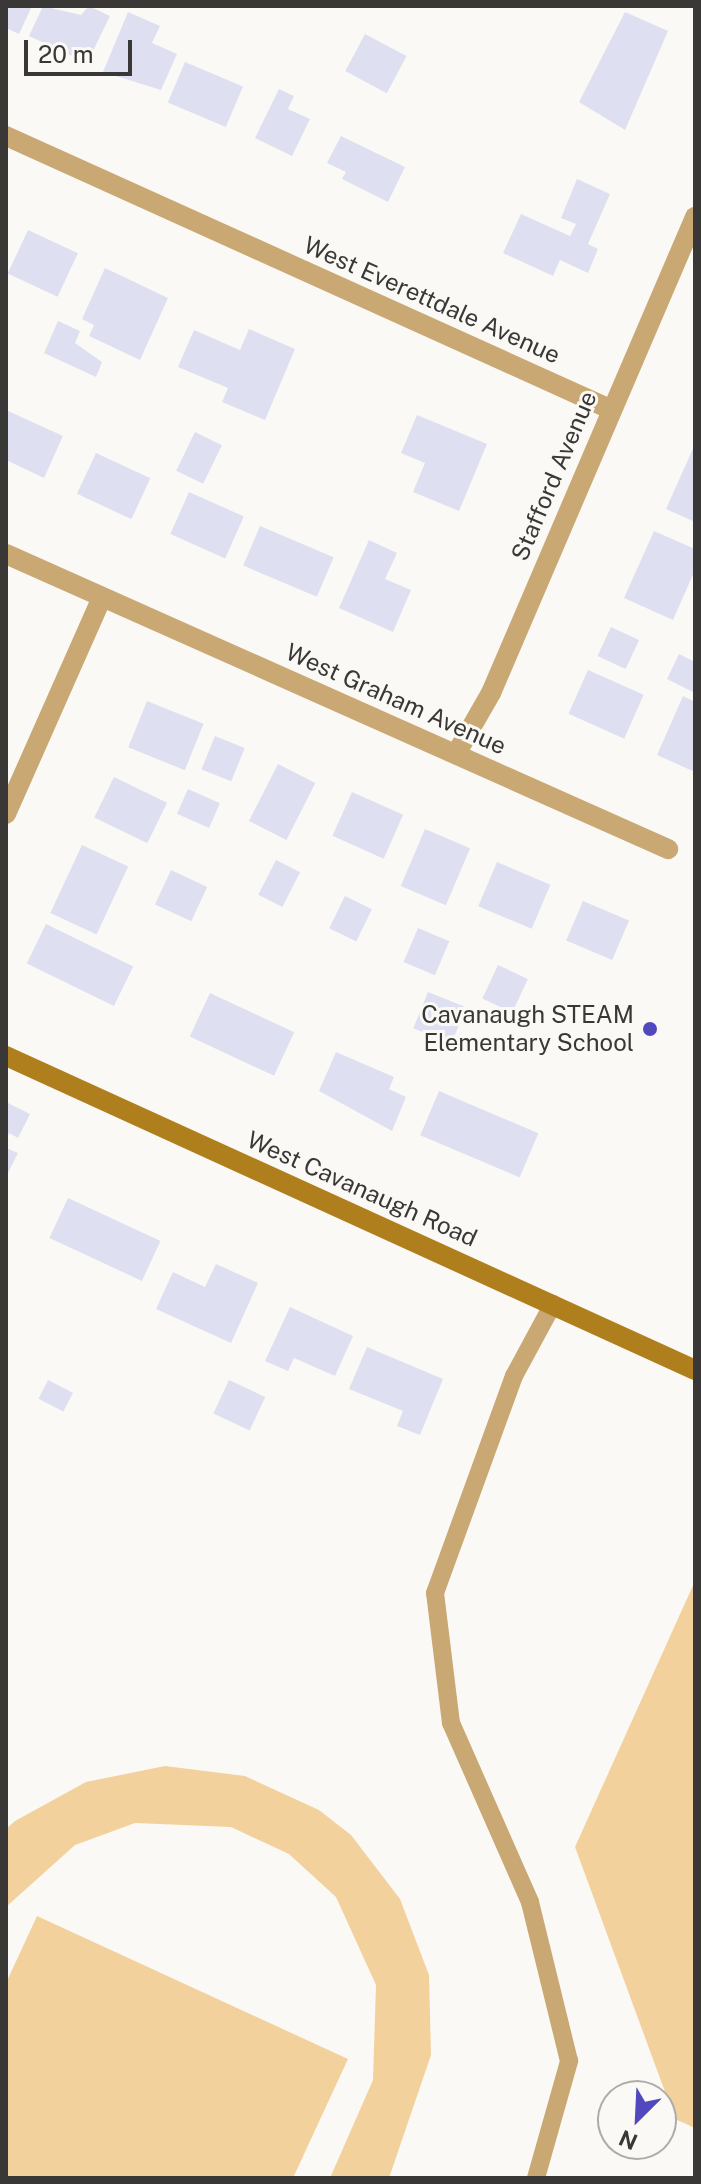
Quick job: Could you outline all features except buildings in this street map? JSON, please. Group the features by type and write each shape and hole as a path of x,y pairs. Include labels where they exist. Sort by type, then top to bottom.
{"street":[{"name":"West Everettdale Avenue","path":"6,136 610,409"},
{"name":"Stafford Avenue","path":"456,754 491,693 610,409 695,217"},
{"name":"West Graham Avenue","path":"6,554 668,849"},
{"path":"6,814 102,597"},
{"name":"West Cavanaugh Road","path":"6,1056 695,1370"}],"lane":[{"path":"536,2178 569,2061 530,1902 451,1723 435,1593 514,1376 553,1304"}],"shaded area":[{"path":"695,1581 695,2128 677,2120 677,2080 661,2080 575,1847"},
{"path":"165,1766 245,1776 319,1810 351,1835 400,1899 429,1975 431,2055 389,2178 330,2178 373,2080 376,1985 336,1897 289,1854 231,1827 135,1823 75,1845 6,1907 6,1829 15,1821 86,1782"},
{"path":"37,1916 348,2059 293,2178 6,2178 6,1983"}],"place":[{"name":"Cavanaugh STEAM Elementary School","path":"650,1029"}]}
